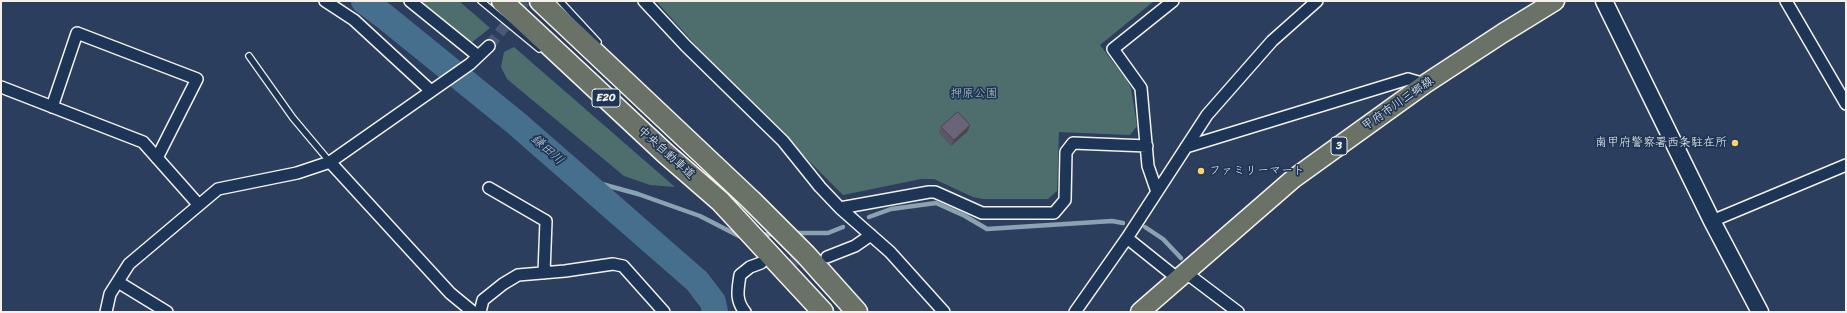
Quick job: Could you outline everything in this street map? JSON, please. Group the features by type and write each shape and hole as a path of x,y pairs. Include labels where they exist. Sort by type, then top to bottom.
{"highway":[{"name":"中央自動車道","path":"502,1 666,154 711,192 767,259 823,312"},
{"name":"中央自動車道","path":"540,1 738,188 806,255 857,312"}],"main road":[{"name":"甲府市川三郷線","path":"1140,312 1293,179 1425,84 1555,1"}],"street":[{"path":"325,1 354,20 435,89"},
{"path":"410,1 474,60"},
{"path":"644,1 691,51 783,141 820,187 840,208 890,252 944,312"},
{"path":"1157,192 1148,166 1141,88 1113,49 1173,1"},
{"path":"1604,1 1712,221 1760,312"},
{"path":"1786,1 1846,104"},
{"path":"1075,312 1127,238 1207,115 1267,47 1314,2"},
{"path":"52,107 77,33 197,78 157,158"},
{"path":"106,312 110,294 129,264 198,204 218,189 297,173 330,162 435,89 474,60 489,46"},
{"path":"1186,147 1408,79 1425,84"},
{"path":"1,87 143,142 198,204"},
{"path":"840,208 935,192 982,213 1054,213 1065,200 1066,152 1073,144 1146,146"},
{"path":"330,162 450,293 473,312"},
{"path":"1712,221 1846,165"},
{"path":"489,188 546,221 544,273"},
{"path":"827,257 855,246 871,235"},
{"path":"1127,238 1238,312"},
{"path":"745,312 739,305 738,294 740,275 750,267 767,259"},
{"path":"480,312 483,300 503,284 518,275 613,264 623,266 664,312"},
{"path":"118,282 167,312"}],"lane":[{"path":"481,1 543,52"},
{"path":"560,1 604,49"},
{"path":"249,56 294,118 330,162"},
{"path":"619,66 682,136"},
{"path":"580,82 666,154"}],"green space":[{"path":"419,1 459,1 490,28 471,43"},
{"name":"押原公園","path":"656,1 1154,1 1100,45 1126,79 1131,88 1137,126 1130,135 1059,132 1057,191 1048,199 983,199 973,197 934,179 921,179 843,195 802,154 787,135 700,50"},
{"path":"514,47 675,187 650,185 624,176 507,79 501,67 504,52"}],"building":[{"path":"958,112 970,125 954,140 941,127"}],"waterway":[{"name":"鎌田川","path":"364,1 516,123 697,281 713,302 715,312"},
{"path":"580,178 638,194 700,216 739,236 744,236"},
{"path":"869,217 891,209 936,203 965,216 987,229 1112,221 1123,223"},
{"path":"793,233 828,233 843,227"},
{"path":"1145,227 1163,239 1181,258"},
{"path":"759,235 776,234"}],"tunnel":[{"path":"489,46 525,1"},
{"path":"774,262 811,259"}],"place":[{"name":"南甲府警察署西条駐在所","path":"1735,143"},
{"name":"ファミリーマート","path":"1201,171"}]}
